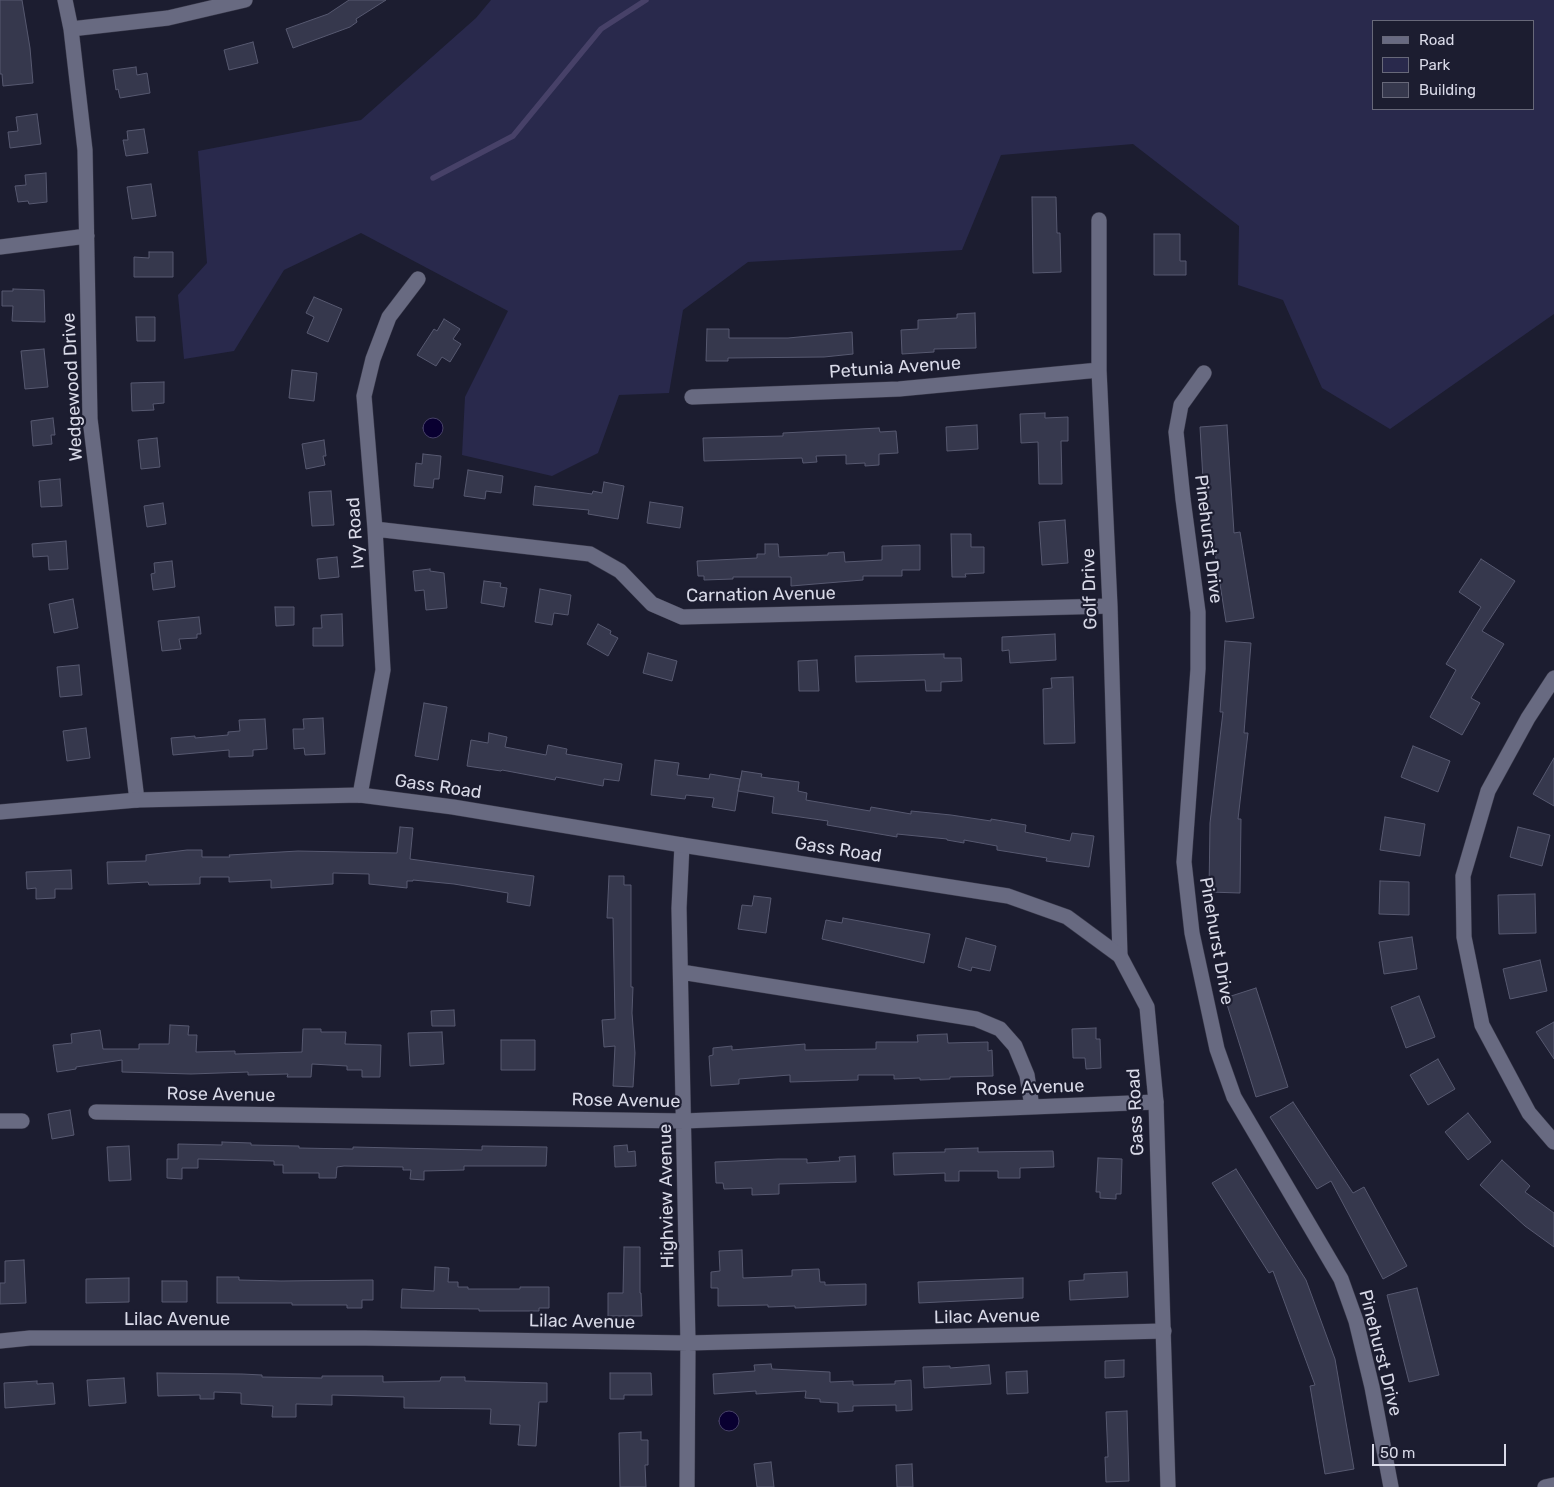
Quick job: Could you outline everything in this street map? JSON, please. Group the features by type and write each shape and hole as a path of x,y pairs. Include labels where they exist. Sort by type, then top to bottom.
{"street":[{"name":"Wedgewood Drive","path":"65,0 71,29 84,150 90,419 137,800"},
{"path":"71,29 168,18 245,0"},
{"name":"Golf Drive","path":"1099,220 1100,370 1110,606 1120,956"},
{"path":"0,247 87,236"},
{"name":"Ivy Road","path":"360,795 384,670 364,396 373,359 389,317 418,279"},
{"name":"Petunia Avenue","path":"692,397 899,389 1100,370"},
{"name":"Pinehurst Drive","path":"1204,373 1180,405 1176,432 1198,612 1198,669 1184,862 1192,933 1217,1049 1234,1096 1341,1279 1356,1321 1372,1386 1391,1487"},
{"name":"Carnation Avenue","path":"375,529 590,554 620,570 652,604 682,616 1110,606"},
{"path":"1554,678 1528,718 1488,791 1464,876 1464,937 1482,1025 1529,1113 1554,1142"},
{"name":"Gass Road","path":"0,812 137,800 360,795 454,806 682,845 1008,896 1067,917 1120,956 1147,1007 1156,1102 1168,1487"},
{"name":"Highview Avenue","path":"682,845 679,908 688,1343 688,1487"},
{"path":"681,972 976,1019 1000,1029 1014,1046 1027,1074 1032,1107"},
{"name":"Rose Avenue","path":"96,1112 684,1121 1156,1102"},
{"path":"0,1121 22,1120"},
{"name":"Lilac Avenue","path":"0,1340 30,1338 365,1338 688,1343 1164,1331"},
{"path":"1545,1487 1554,1486"}],"green space":[{"path":"491,0 1554,0 1554,314 1390,429 1322,388 1283,300 1238,285 1239,226 1133,144 1001,155 962,250 748,262 683,310 669,393 619,395 598,453 552,476 462,455 465,397 508,311 361,233 284,270 234,351 184,359 178,295 207,263 198,151 361,120 476,18"}],"shaded area":[{"path":"433,418 440,421 443,428 440,435 433,438 426,435 423,428 426,421"},
{"path":"729,1411 736,1414 739,1421 736,1428 729,1431 722,1428 719,1421 722,1414"}],"building":[{"path":"0,0 22,0 30,48 33,83 3,86 2,74 0,74"},
{"path":"349,0 386,0 356,19 357,22 350,27 293,48 286,29 328,14"},
{"path":"253,42 258,63 229,70 224,50"},
{"path":"136,67 137,75 147,73 150,93 120,98 118,89 116,90 113,70"},
{"path":"37,114 41,144 10,148 8,132 18,131 16,117"},
{"path":"144,129 148,153 126,156 123,140 128,140 127,131"},
{"path":"46,173 47,202 29,204 28,201 18,202 15,186 26,185 25,175"},
{"path":"151,184 156,216 132,219 127,187"},
{"path":"1032,197 1056,197 1057,233 1060,233 1061,272 1033,273"},
{"path":"1154,234 1180,234 1180,261 1186,261 1186,275 1154,275"},
{"path":"149,252 173,252 173,277 134,277 134,257 149,258"},
{"path":"13,289 44,290 45,322 12,321 13,306 2,306 2,291 13,291"},
{"path":"314,297 342,309 328,342 307,333 314,317 306,313"},
{"path":"975,313 976,348 934,349 934,352 902,354 901,330 918,329 918,320 957,318 957,314"},
{"path":"136,317 155,317 155,341 137,341"},
{"path":"444,319 460,329 453,339 461,344 450,362 442,357 436,366 417,355 434,329 437,331"},
{"path":"707,329 729,329 729,338 788,338 852,332 853,354 824,357 728,358 728,361 706,361"},
{"path":"44,349 48,387 25,389 21,351"},
{"path":"292,370 317,373 314,401 289,398"},
{"path":"164,382 164,403 153,404 154,410 132,411 131,383"},
{"path":"1045,413 1045,418 1068,417 1068,441 1061,441 1062,484 1039,484 1038,442 1021,443 1020,414"},
{"path":"53,418 55,435 51,435 52,444 33,446 31,421"},
{"path":"977,425 978,449 947,451 946,427"},
{"path":"1227,425 1234,533 1240,532 1254,618 1226,622 1209,514 1205,515 1200,427"},
{"path":"879,428 880,432 896,431 898,453 879,454 879,465 865,466 865,463 846,464 846,455 816,456 817,462 803,463 802,458 704,461 703,438 783,436 783,433"},
{"path":"157,438 160,467 141,469 138,440"},
{"path":"324,440 326,456 323,456 325,465 306,469 302,444"},
{"path":"423,454 441,456 439,479 434,479 433,488 414,486 416,463 422,464"},
{"path":"468,470 503,476 501,493 486,491 485,499 464,496"},
{"path":"60,479 62,506 41,507 39,481"},
{"path":"604,482 624,486 618,519 588,514 589,510 533,505 535,486 592,494 593,491 602,493"},
{"path":"331,491 334,525 312,526 309,492"},
{"path":"650,502 683,507 680,528 647,523"},
{"path":"163,503 166,524 147,527 144,506"},
{"path":"1065,520 1068,563 1042,565 1039,522"},
{"path":"951,534 971,534 971,547 984,547 984,573 965,574 966,577 952,577"},
{"path":"66,541 68,569 49,570 48,556 33,557 32,544"},
{"path":"765,544 778,544 779,557 828,555 828,553 844,552 845,562 882,560 882,546 920,545 920,570 902,570 902,576 863,576 863,580 791,586 791,577 733,577 733,579 704,580 704,576 698,576 697,561 757,558 757,554 765,554"},
{"path":"337,557 339,577 319,579 317,559"},
{"path":"1481,559 1515,581 1482,631 1504,644 1471,698 1480,703 1462,735 1430,717 1456,670 1446,664 1481,607 1459,592"},
{"path":"172,561 175,587 153,590 151,574 155,573 154,563"},
{"path":"430,569 430,571 444,573 447,608 426,610 424,590 415,591 413,571"},
{"path":"484,581 501,583 500,587 507,588 504,607 481,603"},
{"path":"540,589 571,595 568,615 554,613 552,625 535,622"},
{"path":"73,599 78,628 54,633 49,604"},
{"path":"275,607 294,607 294,625 276,626"},
{"path":"342,614 343,646 313,646 313,628 322,628 321,615"},
{"path":"199,617 201,634 197,634 197,638 179,639 181,649 162,651 158,621"},
{"path":"598,624 611,631 610,634 618,638 608,656 587,644"},
{"path":"1055,634 1056,660 1010,663 1009,650 1002,651 1002,637"},
{"path":"1225,641 1251,643 1244,733 1248,733 1238,819 1241,819 1240,893 1209,892 1210,823 1223,712 1220,712"},
{"path":"648,653 677,661 672,681 643,673"},
{"path":"944,654 944,658 961,658 962,681 941,682 941,691 926,691 925,680 856,682 855,656"},
{"path":"817,660 819,691 799,691 798,661"},
{"path":"79,665 82,695 60,697 57,667"},
{"path":"1073,677 1075,743 1044,744 1043,689 1052,688 1051,678"},
{"path":"424,703 447,707 438,760 415,756"},
{"path":"323,718 325,754 305,755 304,748 294,749 293,729 304,729 303,719"},
{"path":"265,719 267,749 253,750 253,756 229,757 229,750 173,755 171,738 228,735 228,732 240,731 239,720"},
{"path":"86,728 90,758 67,761 63,731"},
{"path":"489,733 507,737 505,747 546,755 548,745 567,749 566,754 622,764 619,781 604,779 603,786 556,777 555,780 502,770 467,766 471,740 488,743"},
{"path":"1413,746 1450,761 1438,792 1401,777"},
{"path":"1554,758 1554,806 1533,794"},
{"path":"655,760 679,763 677,775 709,779 710,774 740,779 735,811 712,807 714,798 686,795 685,799 651,795"},
{"path":"742,771 762,774 761,777 799,782 798,791 807,793 806,800 870,811 871,807 911,814 911,811 991,821 991,819 1026,825 1025,832 1070,841 1072,833 1094,836 1089,867 1046,861 1047,858 997,850 997,846 964,840 964,843 947,839 897,834 897,837 827,825 828,821 772,813 774,797 738,791"},
{"path":"1385,817 1425,824 1420,856 1380,850"},
{"path":"400,827 413,828 410,859 534,876 530,906 507,902 508,893 454,884 413,880 407,881 407,888 369,884 369,874 333,873 333,884 271,888 271,880 229,882 229,877 200,877 200,884 149,885 148,882 108,884 107,862 146,861 146,855 187,850 202,850 202,857 230,857 229,855 298,851 397,853"},
{"path":"1518,827 1550,835 1542,866 1510,857"},
{"path":"71,870 72,889 55,889 55,898 36,899 36,888 27,889 26,872"},
{"path":"609,876 624,876 624,885 631,885 631,987 633,987 632,1013 635,1053 633,1087 613,1086 615,1046 604,1047 602,1020 615,1019 613,918 607,918"},
{"path":"1380,881 1409,882 1409,915 1379,914"},
{"path":"1535,894 1536,933 1499,934 1498,895"},
{"path":"754,896 771,898 766,933 738,929 742,905 752,906"},
{"path":"843,918 930,934 924,963 822,939 826,920 842,923"},
{"path":"1412,937 1417,969 1384,974 1379,942"},
{"path":"966,938 996,946 990,971 972,967 971,971 958,967"},
{"path":"1540,960 1547,991 1510,999 1503,969"},
{"path":"1256,988 1288,1087 1256,1097 1225,998"},
{"path":"1419,996 1435,1037 1406,1048 1391,1007"},
{"path":"454,1010 455,1026 432,1026 431,1011"},
{"path":"1554,1022 1554,1059 1536,1032"},
{"path":"170,1025 189,1026 188,1035 197,1035 196,1052 235,1051 235,1054 302,1052 303,1029 321,1029 321,1032 346,1032 345,1044 381,1045 380,1077 362,1077 362,1070 347,1070 347,1066 312,1064 311,1077 287,1077 288,1074 248,1075 248,1072 191,1074 122,1072 122,1060 57,1072 53,1045 72,1043 71,1034 100,1030 103,1049 139,1049 139,1044 169,1044"},
{"path":"1096,1028 1096,1039 1100,1039 1101,1068 1086,1069 1085,1058 1073,1058 1072,1029"},
{"path":"442,1032 444,1064 410,1066 408,1033"},
{"path":"947,1034 948,1043 988,1042 988,1051 992,1050 993,1076 920,1080 920,1078 894,1079 894,1075 858,1075 858,1080 790,1082 790,1075 739,1079 739,1084 711,1086 709,1056 713,1055 713,1048 732,1046 732,1050 805,1044 805,1050 876,1049 876,1042 918,1042 917,1035"},
{"path":"501,1040 535,1040 535,1070 501,1070"},
{"path":"1438,1059 1455,1089 1428,1105 1410,1075"},
{"path":"1293,1102 1353,1193 1364,1187 1407,1266 1383,1279 1331,1181 1317,1189 1270,1117"},
{"path":"70,1110 74,1135 52,1139 48,1114"},
{"path":"1468,1113 1491,1142 1468,1160 1445,1132"},
{"path":"222,1142 299,1146 299,1148 353,1149 353,1147 482,1150 482,1146 547,1147 546,1166 464,1166 464,1170 424,1171 424,1180 410,1179 411,1170 403,1170 403,1167 344,1166 337,1167 336,1178 319,1178 319,1173 283,1173 283,1165 274,1165 274,1161 198,1159 198,1168 182,1168 182,1179 167,1178 167,1159 178,1159 178,1144 222,1145"},
{"path":"627,1145 628,1152 635,1151 636,1166 615,1167 614,1146"},
{"path":"129,1146 131,1180 109,1181 107,1147"},
{"path":"978,1148 978,1152 1053,1151 1054,1167 1020,1168 1020,1178 998,1178 998,1171 959,1171 959,1181 945,1181 945,1173 894,1175 893,1153 945,1152 945,1149"},
{"path":"855,1156 856,1182 779,1184 779,1194 752,1195 752,1188 724,1189 723,1183 716,1183 715,1162 807,1159 807,1163 840,1161 839,1157"},
{"path":"1098,1158 1122,1159 1121,1194 1116,1194 1116,1199 1100,1198 1100,1192 1096,1192"},
{"path":"1502,1160 1530,1186 1525,1192 1554,1213 1554,1247 1525,1226 1480,1185"},
{"path":"1236,1169 1306,1280 1335,1359 1354,1469 1325,1474 1310,1386 1315,1385 1273,1271 1269,1273 1212,1183"},
{"path":"624,1247 640,1247 642,1316 608,1316 608,1293 623,1293"},
{"path":"742,1250 743,1278 792,1276 792,1270 819,1269 820,1282 825,1282 825,1285 866,1284 866,1305 795,1308 795,1306 768,1307 768,1305 718,1306 718,1288 711,1288 711,1272 720,1271 719,1251"},
{"path":"24,1260 26,1303 0,1304 0,1283 5,1283 5,1261"},
{"path":"435,1267 449,1268 448,1282 458,1282 458,1287 468,1287 468,1289 549,1287 549,1308 539,1308 539,1311 479,1311 479,1309 401,1308 402,1289 434,1291"},
{"path":"1127,1272 1128,1297 1070,1300 1069,1281 1084,1280 1084,1274"},
{"path":"217,1277 239,1277 239,1280 281,1281 373,1280 373,1300 362,1300 362,1308 347,1308 347,1305 292,1305 292,1303 217,1303"},
{"path":"129,1278 129,1302 86,1303 86,1279"},
{"path":"1023,1278 1023,1298 919,1303 918,1282"},
{"path":"162,1281 187,1281 187,1302 162,1302"},
{"path":"1417,1288 1439,1375 1409,1382 1387,1295"},
{"path":"1124,1360 1124,1377 1105,1378 1105,1361"},
{"path":"771,1364 772,1369 830,1372 830,1382 853,1381 853,1385 895,1384 895,1381 911,1380 912,1410 896,1411 896,1405 853,1406 853,1411 838,1412 838,1403 820,1402 820,1399 805,1398 806,1391 756,1394 756,1391 714,1394 713,1374 755,1371 754,1365"},
{"path":"989,1365 991,1384 924,1388 923,1367 950,1366 950,1368"},
{"path":"1027,1371 1028,1393 1007,1394 1006,1372"},
{"path":"157,1373 242,1374 262,1375 262,1377 322,1378 322,1376 383,1376 383,1382 440,1381 441,1377 465,1377 465,1381 547,1383 547,1402 539,1402 536,1446 518,1445 520,1425 490,1424 491,1409 404,1408 404,1397 332,1395 332,1405 296,1404 296,1417 272,1417 273,1406 241,1404 241,1393 214,1392 214,1399 200,1399 200,1395 158,1396"},
{"path":"610,1373 651,1373 652,1395 624,1395 624,1399 610,1399"},
{"path":"124,1378 126,1403 89,1406 87,1380"},
{"path":"37,1381 37,1384 53,1383 55,1404 5,1408 4,1383"},
{"path":"1127,1411 1129,1481 1106,1482 1105,1457 1108,1457 1106,1412"},
{"path":"641,1432 641,1440 648,1440 648,1465 645,1465 646,1487 620,1487 619,1433"},
{"path":"771,1462 774,1487 757,1487 754,1464"},
{"path":"912,1464 913,1487 897,1487 896,1465"}],"waterway":[{"path":"433,178 513,136 601,29 646,0"}]}
